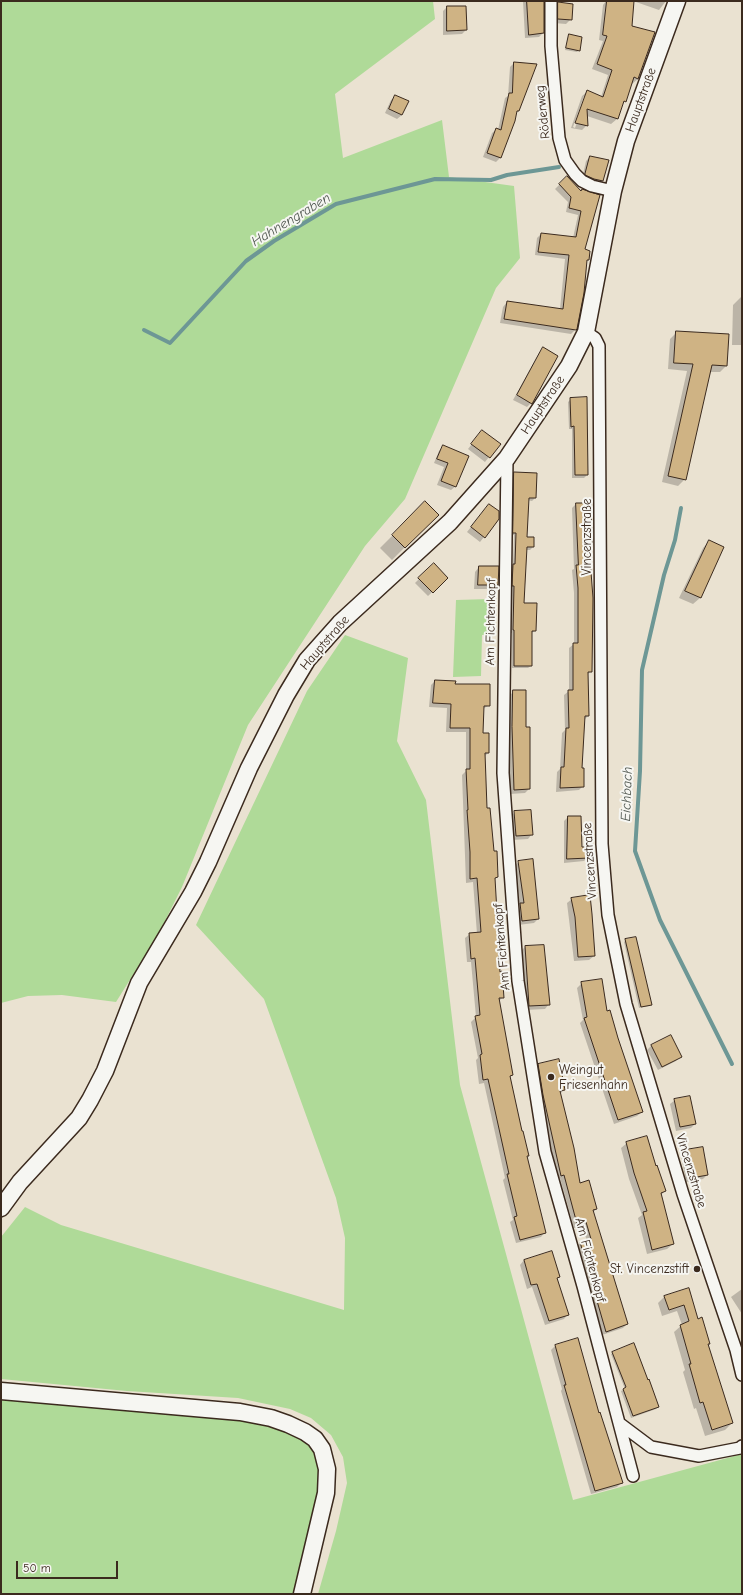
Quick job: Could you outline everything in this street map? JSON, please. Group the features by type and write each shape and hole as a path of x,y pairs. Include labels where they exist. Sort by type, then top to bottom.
{"street":[{"name":"Röderweg","path":"551,1 551,46 558,138 565,160 582,181 592,186 613,191"},
{"name":"Hauptstraße","path":"1,1208 20,1182 79,1118 90,1100 105,1070 140,983 196,886 249,768 286,695 307,660 340,623 450,522 507,458 569,366 586,332 613,191 626,141 677,1"},
{"name":"Vincenzstraße","path":"586,332 595,338 599,346 602,844 608,916 628,1011 683,1194 736,1350 742,1375"},
{"name":"Am Fichtenkopf","path":"507,458 503,773 518,982 545,1152 583,1286 633,1476"},
{"path":"1,1391 240,1412 271,1418 305,1432 315,1440 322,1449 327,1469 326,1493 302,1594"},
{"path":"619,1422 651,1447 699,1456 740,1448 742,1446"}],"green space":[{"path":"1,1 433,1 435,19 335,94 343,158 442,120 449,177 514,186 520,258 496,288 405,499 365,546 248,725 182,887 158,935 116,1002 62,995 28,996 1,1003"},
{"path":"490,599 492,634 482,635 481,676 453,677 456,600"},
{"path":"345,635 408,658 397,741 426,800 460,1085 573,1500 742,1454 742,1594 318,1594 336,1531 347,1483 343,1457 331,1435 311,1418 290,1409 238,1398 127,1391 1,1379 1,1237 25,1207 61,1225 344,1310 345,1238 336,1198 264,999 196,925 307,691"},
{"path":"1,1396 236,1417 268,1425 303,1438 316,1456 321,1473 319,1495 296,1594 1,1594"}],"building":[{"path":"527,1 544,1 544,33 529,35"},
{"path":"607,1 634,1 632,26 655,32 638,79 634,77 626,102 624,101 618,119 587,109 588,126 575,123 587,90 603,97 612,70 597,64 607,36 603,35"},
{"path":"558,2 573,4 572,20 558,19"},
{"path":"447,6 466,6 467,30 447,31"},
{"path":"569,34 582,37 580,51 566,48"},
{"path":"514,62 537,64 519,111 517,111 515,121 501,158 487,153 496,128 501,130 509,93 512,93"},
{"path":"395,95 409,101 402,115 389,109"},
{"path":"590,156 609,160 603,181 585,175"},
{"path":"567,176 581,191 582,189 600,195 585,249 590,251 589,260 587,260 584,293 577,329 504,319 507,301 563,309 569,255 538,252 541,233 576,237 581,211 569,208 571,197 559,184"},
{"path":"676,331 729,334 727,366 712,365 686,480 668,476 693,364 674,363"},
{"path":"543,347 558,356 532,404 517,395"},
{"path":"587,397 588,475 575,475 574,426 571,427 570,398"},
{"path":"482,430 501,444 490,458 471,444"},
{"path":"443,445 469,456 456,487 441,481 448,463 437,459"},
{"path":"514,472 537,473 536,498 529,498 527,537 534,537 534,547 527,547 524,603 537,603 536,631 532,631 532,666 514,666 514,586 512,586 513,564 515,564 516,533 513,533"},
{"path":"425,501 439,515 405,548 392,535"},
{"path":"576,503 591,503 592,545 589,546 593,598 592,672 588,672 589,716 585,716 582,768 584,768 584,787 560,788 561,767 564,767 566,728 569,728 568,690 573,690 573,643 578,643"},
{"path":"489,504 499,511 499,519 485,538 471,527"},
{"path":"709,540 724,547 701,598 685,591"},
{"path":"434,563 448,578 433,593 418,578"},
{"path":"479,566 499,566 498,585 478,585"},
{"path":"435,680 456,681 455,684 490,684 490,706 484,706 483,733 489,733 489,753 485,753 487,808 490,808 494,851 497,851 498,877 495,878 496,913 500,972 502,971 504,998 499,998 513,1075 510,1076 529,1156 527,1156 546,1233 520,1240 514,1217 517,1216 507,1174 509,1174 488,1079 483,1080 480,1055 482,1054 475,1016 480,1015 475,958 471,959 469,933 481,932 477,878 470,879 466,769 470,769 470,728 450,728 451,704 433,703"},
{"path":"513,690 526,690 526,727 530,727 530,789 514,790 512,727"},
{"path":"531,810 533,835 516,836 514,811"},
{"path":"568,816 581,816 582,847 589,847 589,858 567,859"},
{"path":"533,859 539,919 522,921 520,903 524,903 518,861"},
{"path":"590,895 595,956 578,957 575,917 571,898"},
{"path":"636,937 652,1005 641,1007 625,939"},
{"path":"544,945 550,1005 529,1006 525,946"},
{"path":"602,979 607,1011 610,1010 643,1112 618,1120 584,1018 587,1017 581,982"},
{"path":"671,1035 682,1057 662,1067 651,1045"},
{"path":"559,1059 565,1090 560,1091 574,1148 580,1183 589,1180 597,1209 593,1210 628,1324 606,1332 580,1242 591,1239 586,1222 577,1224 564,1175 561,1176 543,1095 538,1064"},
{"path":"690,1096 696,1124 680,1127 674,1099"},
{"path":"647,1136 656,1166 657,1165 666,1191 661,1193 674,1244 652,1250 643,1212 647,1211 634,1173 626,1142"},
{"path":"703,1147 708,1175 691,1178 685,1150"},
{"path":"552,1251 560,1277 557,1278 569,1315 549,1321 537,1284 531,1285 524,1260"},
{"path":"689,1288 698,1319 702,1317 710,1344 708,1344 733,1423 712,1430 703,1402 700,1403 680,1325 689,1321 684,1305 669,1310 664,1296"},
{"path":"578,1338 599,1413 600,1412 623,1483 595,1491 564,1385 566,1385 555,1345"},
{"path":"634,1343 659,1407 633,1416 623,1389 626,1387 612,1352"}],"waterway":[{"name":"Hahnengraben","path":"144,330 170,343 246,261 274,241 336,204 435,179 491,180 507,175 559,167"},
{"name":"Eichbach","path":"681,508 675,540 664,575 642,670 640,771 635,851 660,920 732,1064"}],"place":[{"name":"Weingut Friesenhahn","path":"551,1077"},
{"name":"St. Vincenzstift","path":"697,1269"}]}
